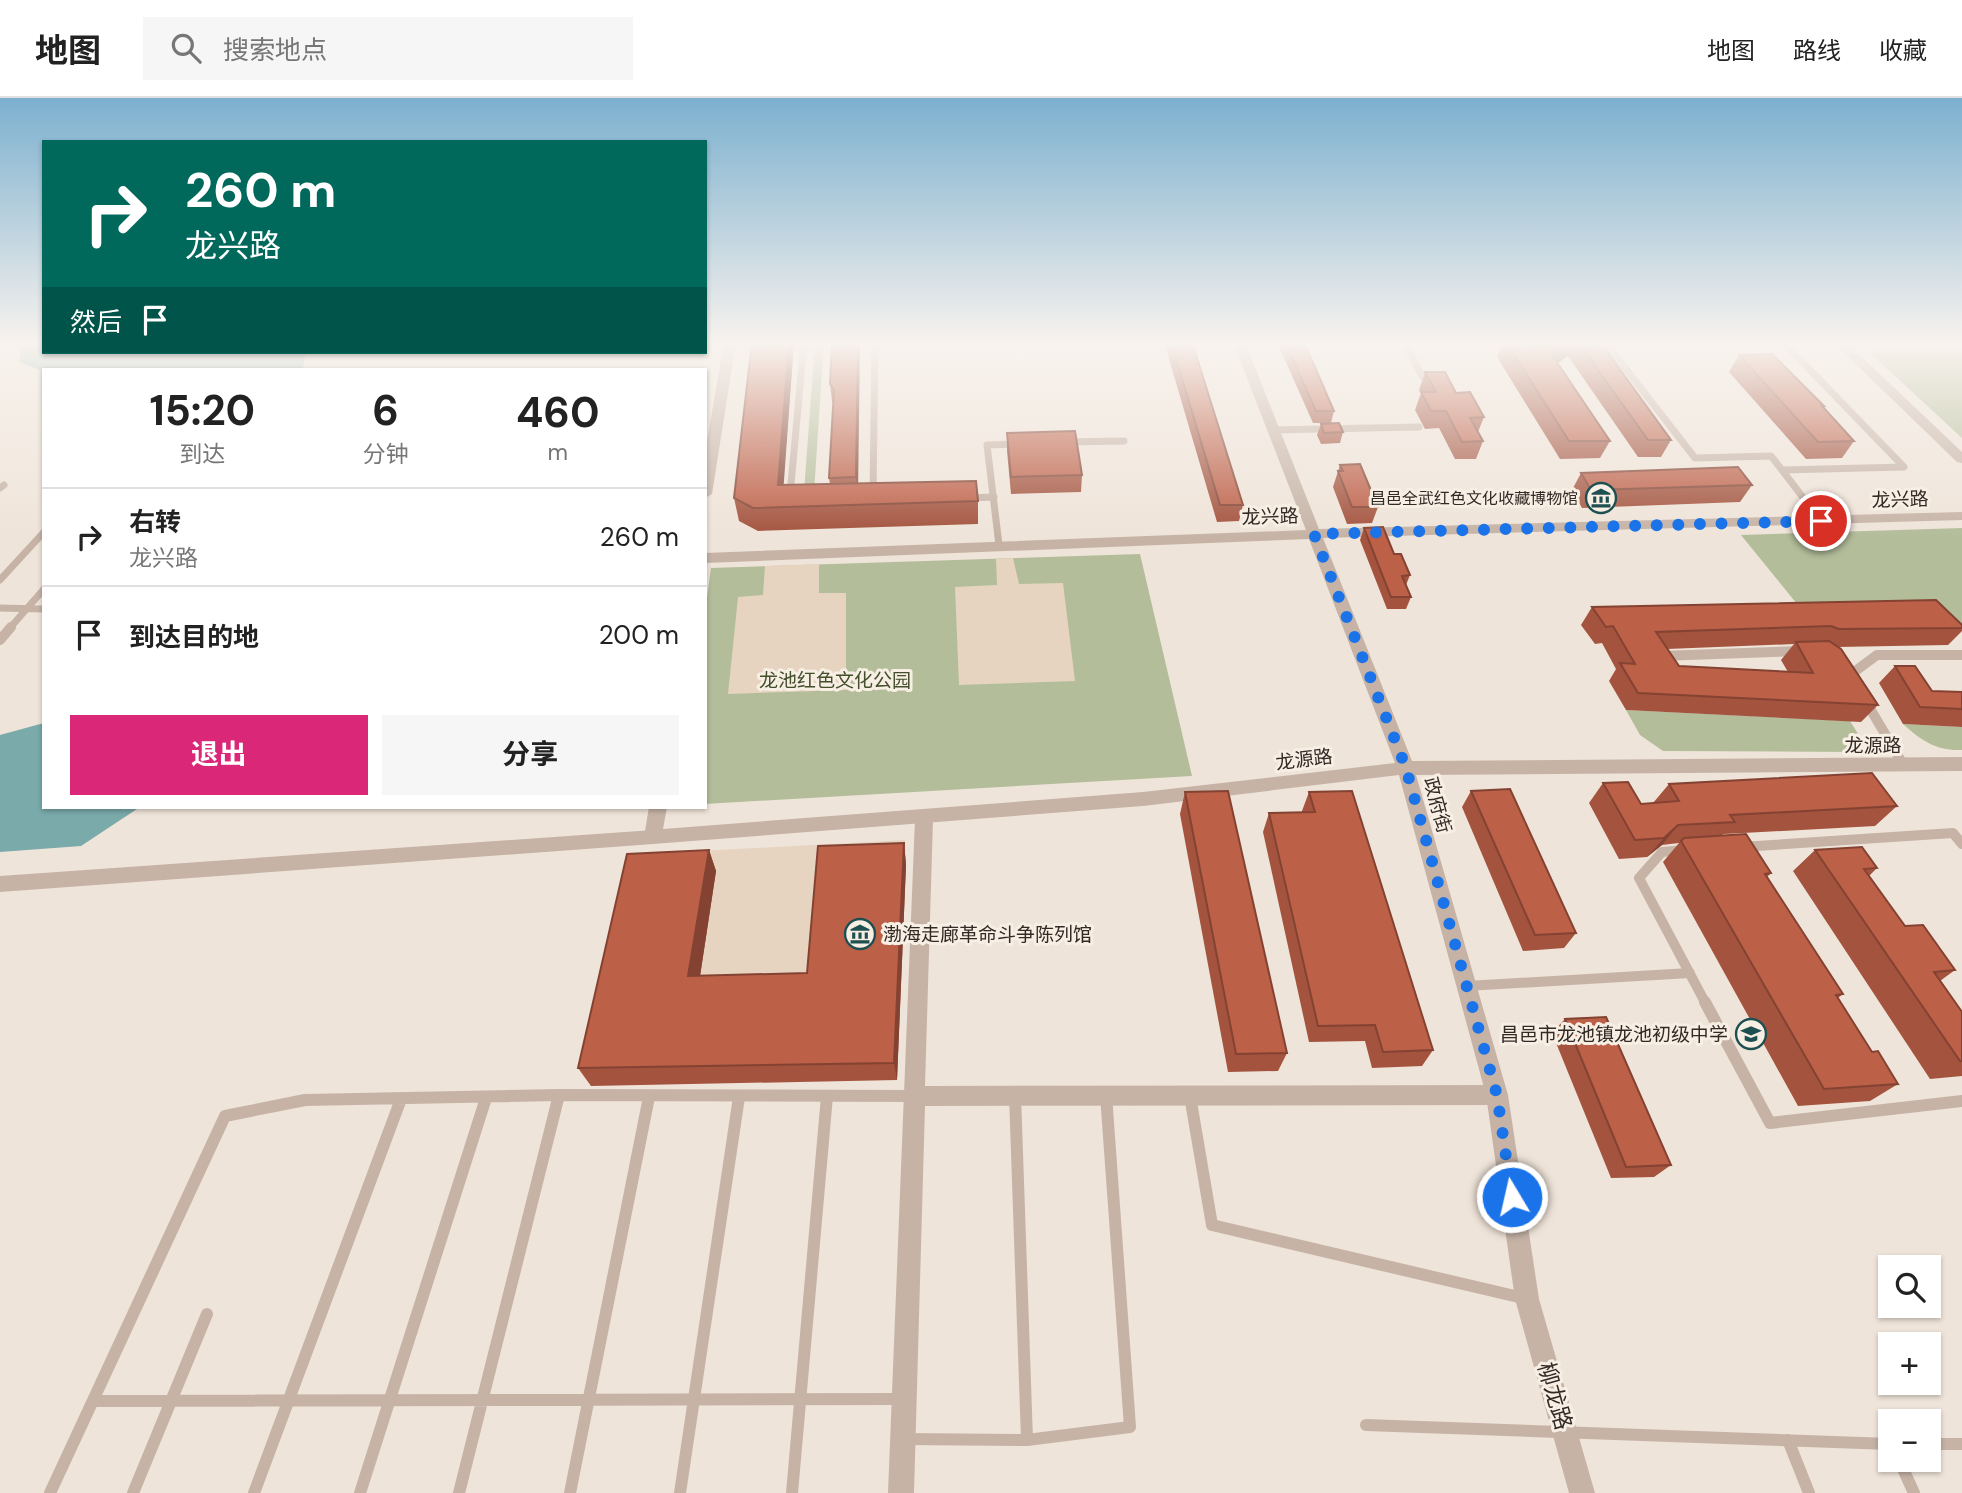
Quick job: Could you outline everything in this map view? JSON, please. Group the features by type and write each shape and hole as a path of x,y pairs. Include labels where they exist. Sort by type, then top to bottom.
{"street":[{"path":"707,482 719,407"},
{"name":"政府街","path":"1264,407 1406,768 1497,1095 1527,1299"},
{"path":"1907,407 1962,459"},
{"name":"龙兴路","path":"707,558 1314,534 1962,516"},
{"name":"龙源路","path":"0,884 924,819 1143,799 1406,768 1962,764"},
{"path":"653,837 658,809"},
{"path":"901,1493 924,819"},
{"path":"913,1096 1497,1095"},
{"name":"柳龙路","path":"1527,1299 1583,1493"}],"lane":[{"path":"798,407 789,502 801,502"},
{"path":"873,499 875,407"},
{"path":"1656,407 1695,458 1771,456 1821,521"},
{"path":"1782,470 1904,467 1846,407"},
{"path":"1273,430 1419,427"},
{"path":"1056,443 1124,441"},
{"path":"999,545 987,445 1028,443"},
{"path":"954,498 994,497"},
{"path":"861,500 887,499"},
{"path":"0,580 42,534"},
{"path":"0,640 42,591"},
{"path":"0,608 42,609"},
{"path":"1660,656 1804,651"},
{"path":"1850,675 1877,655 1962,655"},
{"path":"1839,667 1850,675 1904,766"},
{"path":"1732,847 1953,833 1962,844"},
{"path":"1690,850 1662,852 1639,877 1770,1123 1962,1101"},
{"path":"1466,985 1690,973"},
{"path":"50,1493 225,1116 305,1100 559,1095 913,1096"},
{"path":"459,1493 559,1095"},
{"path":"1015,1095 1027,1440"},
{"path":"792,1493 827,1096"},
{"path":"903,1439 1027,1440 1130,1427 1105,1096"},
{"path":"1190,1096 1212,1225 1527,1299"},
{"path":"570,1493 649,1097"},
{"path":"680,1493 739,1097"},
{"path":"360,1493 486,1098"},
{"path":"254,1493 401,1099"},
{"path":"133,1493 207,1314"},
{"path":"93,1401 904,1399"},
{"path":"1366,1425 1878,1444"},
{"path":"1787,1440 1809,1493"},
{"path":"1941,1444 1962,1444"},
{"path":"1904,1472 1914,1493"}],"green space":[{"path":"810,407 820,407 814,492 804,492"},
{"path":"1929,407 1962,407 1962,438"},
{"path":"1962,528 1962,626 1954,617 1810,620 1741,535"},
{"name":"龙池红色文化公园","path":"1140,554 1192,776 707,804 707,597 711,568"},
{"path":"1626,710 1850,721 1860,737 1854,752 1663,751 1640,735"},
{"path":"1903,724 1962,727 1962,750 1944,749 1930,744"}],"shaded area":[{"path":"1013,558 1019,584 1063,583 1075,681 959,685 955,587 997,585 996,559"},
{"path":"819,564 819,593 846,593 846,690 728,694 738,597 763,595 765,566"},
{"path":"905,840 906,865 822,868 812,992 697,996 645,854"}],"water":[{"path":"42,724 42,809 137,809 81,846 0,852 0,735"}],"building":[{"path":"744,407 784,407 778,485 976,481 978,501 753,508 734,498"},
{"path":"833,407 857,407 856,477 829,478"},
{"path":"1191,407 1212,407 1243,505 1220,505"},
{"path":"1314,407 1332,407 1334,411 1316,411"},
{"path":"1429,407 1478,407 1484,417 1470,418 1483,441 1462,442 1446,411 1431,411"},
{"path":"1547,407 1587,407 1610,441 1569,441"},
{"path":"1624,407 1647,407 1671,440 1648,440"},
{"path":"1786,407 1823,407 1854,441 1818,442"},
{"path":"1339,423 1343,432 1324,433 1321,424"},
{"path":"1075,431 1082,475 1011,477 1007,433"},
{"path":"1360,464 1378,507 1352,507 1338,471 1343,471 1340,465"},
{"path":"1738,467 1752,485 1591,490 1581,473"},
{"path":"1383,527 1394,554 1401,554 1410,575 1402,576 1411,597 1391,597 1364,528"},
{"path":"1936,600 1962,628 1839,629 1831,626 1656,632 1679,666 1813,673 1796,642 1829,641 1841,649 1878,705 1638,693 1620,663 1635,664 1613,626 1606,627 1592,607"},
{"path":"1895,666 1915,666 1932,691 1962,692 1962,709 1920,707"},
{"path":"1872,773 1897,806 1730,815 1735,822 1678,825 1664,838 1635,840 1603,783 1628,782 1641,804 1679,801 1669,784"},
{"path":"1510,789 1576,933 1535,935 1471,791"},
{"path":"1228,791 1287,1053 1236,1054 1185,792"},
{"path":"1352,791 1433,1050 1383,1052 1375,1025 1318,1026 1269,813 1315,812 1309,792"},
{"path":"1746,834 1771,873 1765,874 1843,994 1836,995 1872,1052 1878,1051 1898,1084 1824,1089 1681,841 1684,838"},
{"name":"渤海走廊革命斗争陈列馆","path":"904,843 894,1063 578,1068 627,854 709,850 688,976 807,973 818,846"},
{"path":"1862,847 1877,868 1864,869 1905,926 1923,925 1955,970 1934,972 1962,1012 1962,1061 1815,850"},
{"path":"1606,1017 1671,1165 1626,1167 1565,1019"}],"place":[{"name":"昌邑全武红色文化收藏博物馆","path":"1601,498"},
{"name":"渤海走廊革命斗争陈列馆","path":"860,934"},
{"name":"昌邑市龙池镇龙池初级中学","path":"1751,1034"}],"route":[{"path":"1512,1197 1497,1095 1406,768 1314,534 1821,521"}]}
